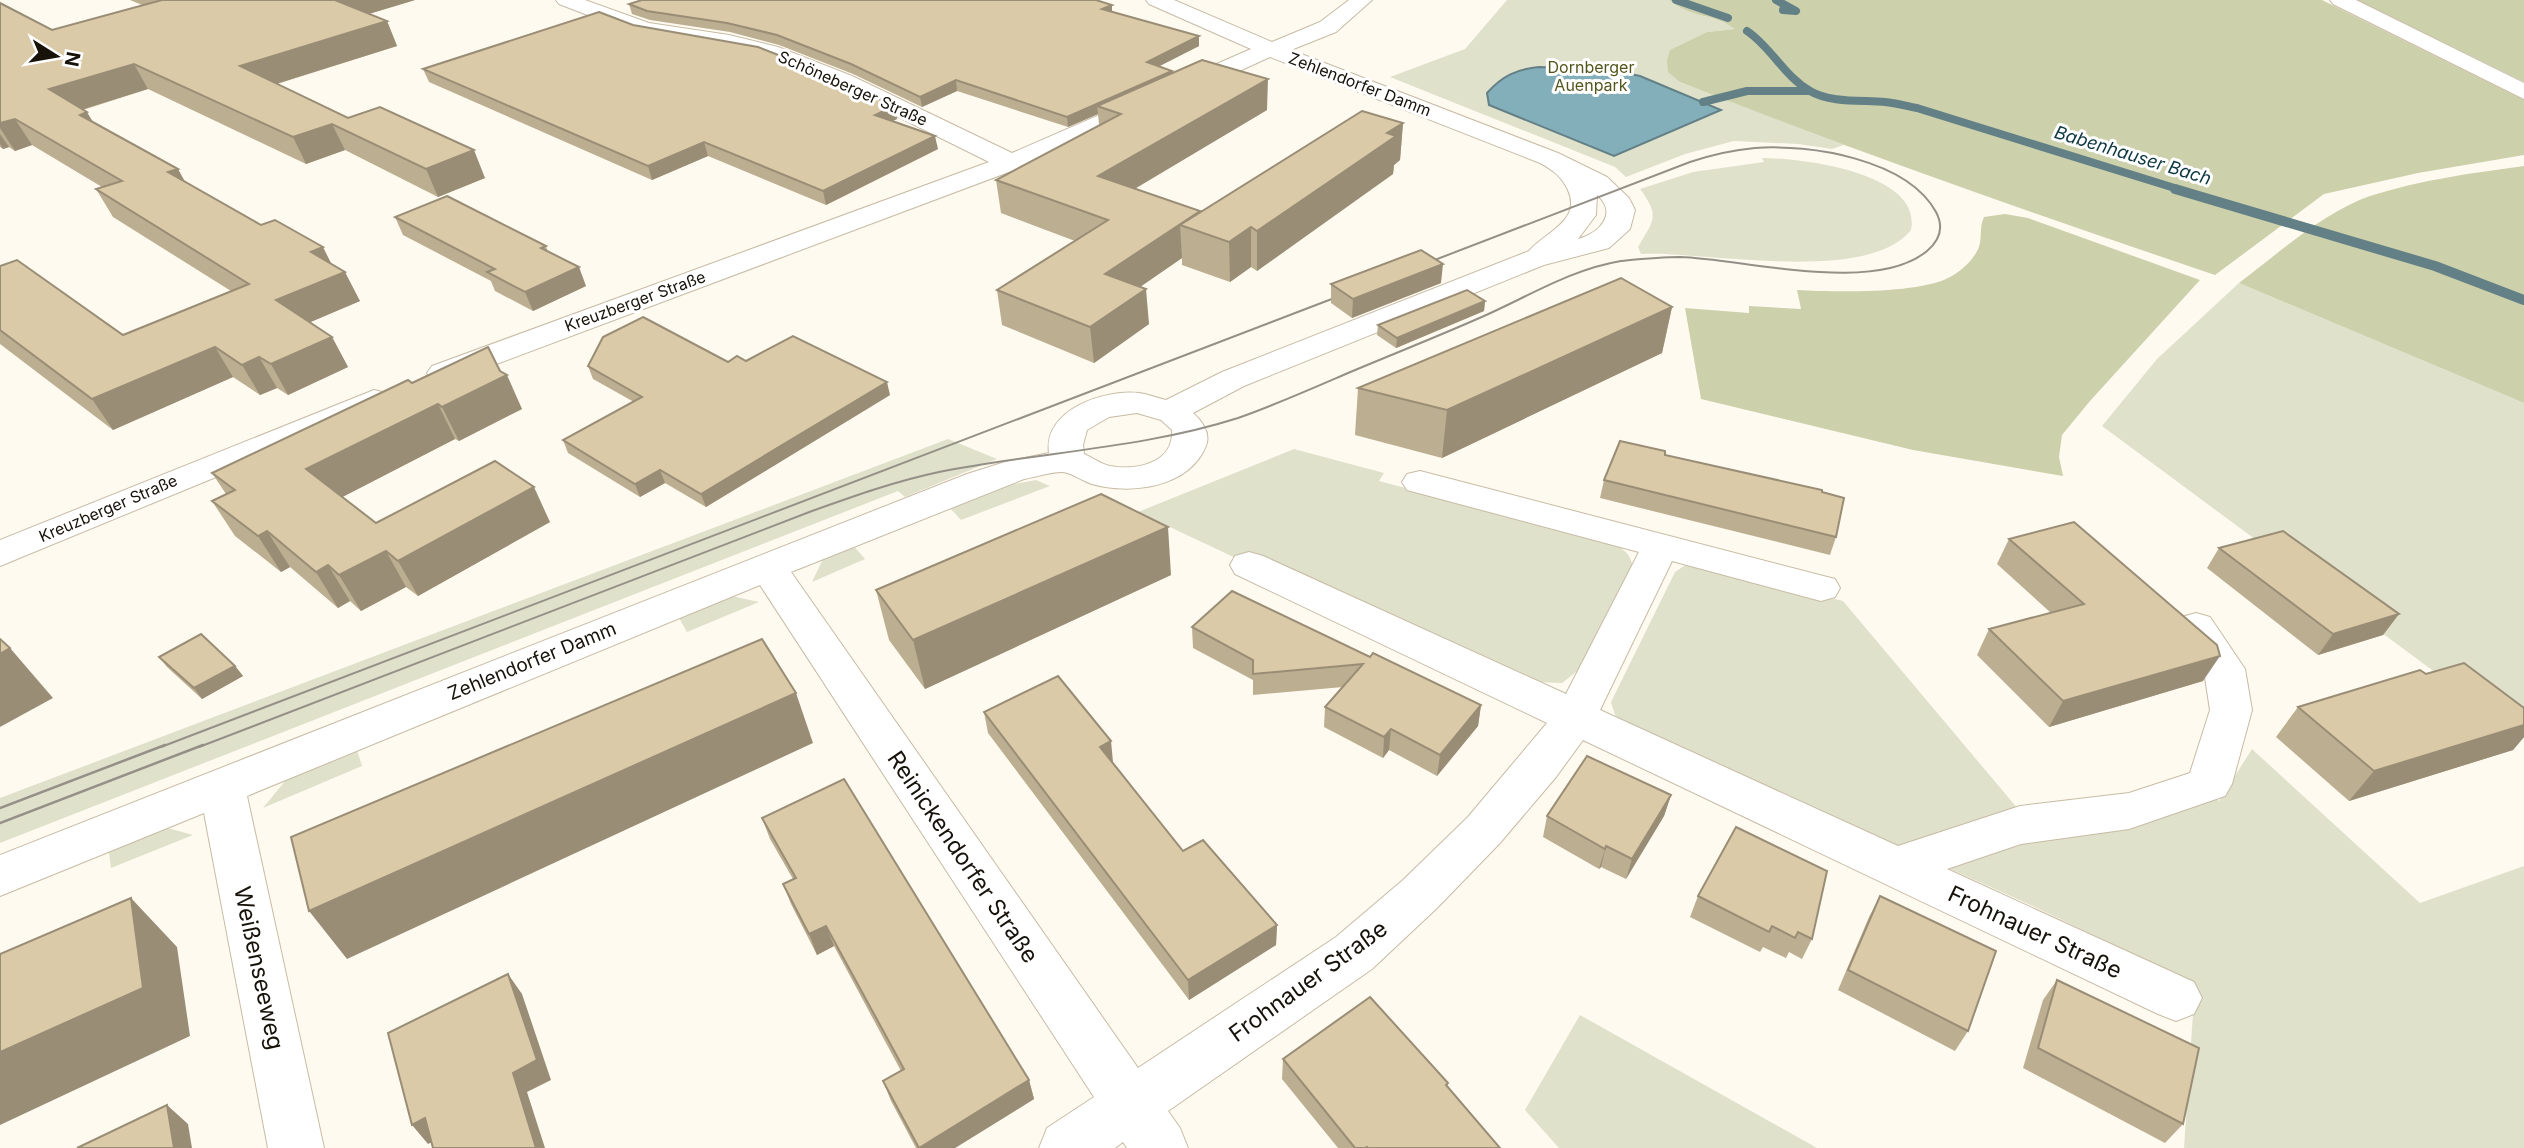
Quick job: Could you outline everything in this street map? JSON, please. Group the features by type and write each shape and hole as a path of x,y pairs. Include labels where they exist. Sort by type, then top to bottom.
{"street":[{"name":"Schöneberger Straße","path":"566,0 645,29 730,42 770,52 844,81 1012,163"},
{"name":"Zehlendorfer Damm","path":"1156,0 1270,49 1565,166 1610,192 1620,204 1616,229 1599,242 1534,259 1233,379 1171,411"},
{"name":"Kreuzberger Straße","path":"0,554 511,346 1012,163 1270,49 1328,27 1362,0"},
{"path":"2340,0 2524,92"},
{"path":"1119,404 1147,404 1171,411 1184,419 1191,430 1192,441 1188,452 1179,462 1165,471 1142,478 1108,478 1082,470 1068,460 1064,439 1071,426 1083,416 1119,404"},
{"name":"Zehlendorfer Damm","path":"0,876 980,482 1017,470 1068,460"},
{"path":"1420,482 1821,588"},
{"name":"Frohnauer Straße","path":"1067,1148 1354,953 1420,894 1484,830 1540,765 1575,718 1661,546"},
{"name":"Frohnauer Straße","path":"1249,565 2176,998"},
{"name":"Reinickendorfer Straße","path":"767,566 1160,1148"},
{"path":"1894,867 2020,825 2129,811 2209,784 2231,710 2224,669 2196,627"},
{"name":"Weißenseeweg","path":"222,787 296,1148"}],"green space":[{"name":"Dornberger Auenpark","path":"1507,0 1669,0 1685,10 1728,24 1736,29 1707,32 1671,50 1667,60 1680,82 1844,145 1832,149 1798,144 1734,141 1685,154 1626,177 1615,167 1390,77 1465,49"},
{"path":"1669,0 2322,0 2524,100 2524,155 2418,173 2324,194 2215,275 1946,182 1680,82 1668,72 1670,50 1707,32 1735,29 1728,24 1686,10"},
{"path":"2357,0 2524,0 2524,82"},
{"path":"1762,158 1829,165 1879,182 1898,194 1910,210 1911,230 1889,247 1859,257 1823,261 1784,262 1641,254 1638,247 1651,225 1653,213 1640,189 1693,172 1764,162"},
{"path":"2524,166 2524,403 2239,283 2318,223 2352,203 2427,181"},
{"path":"2005,214 2028,218 2200,280 2062,435 2059,457 2063,476 1913,450 1701,399 1685,308 1749,313 1749,306 1801,309 1797,290 1874,291 1934,283 1956,273 1974,257 1980,244 1984,217"},
{"path":"2239,283 2524,403 2524,738 2102,426 2157,359"},
{"path":"948,439 997,459 905,497 898,491 0,843 0,798"},
{"path":"1294,449 1384,473 1379,481 1611,542 1623,549 1633,568 1580,669 1562,683 1534,682 1251,552 1242,561 1138,512"},
{"path":"1036,480 1050,486 961,520 949,507 1003,486"},
{"path":"853,545 865,559 812,582 824,557"},
{"path":"1687,564 1706,565 1843,601 2024,816 2121,799 2188,773 2219,801 2252,749 2420,903 2524,866 2524,1148 2184,1148 2195,983 2026,903 1628,724 1615,715 1611,702 1675,572"},
{"path":"727,595 759,602 687,632 678,616"},
{"path":"356,747 362,766 263,808 290,775"},
{"path":"157,825 193,835 111,868 108,846"},
{"path":"1580,1015 1817,1148 1559,1148 1525,1110"}],"water":[{"path":"1539,67 1612,70 1640,76 1721,110 1614,156 1489,105 1487,93 1498,82 1517,72"}],"building":[{"path":"162,0 335,0 387,21 240,66 348,118 380,107 474,150 426,169 332,124 293,137 134,64 49,89 87,112 80,115 178,169 168,172 261,225 275,220 323,247 311,252 345,272 276,300 332,337 271,364 259,357 242,365 215,347 92,399 0,330 0,266 17,260 123,335 249,284 96,189 122,181 15,119 0,123 0,3 52,30"},
{"path":"642,0 1096,0 1112,5 1102,9 1199,36 1147,62 1172,71 1067,117 956,80 920,97 851,64 777,35 727,23 647,11 629,4"},
{"path":"599,12 633,25 758,47 832,76 894,106 875,115 935,136 823,191 704,142 648,166 423,69"},
{"path":"1202,60 1268,79 1098,176 1200,211 1105,274 1146,289 1090,327 997,290 1108,220 996,180 1121,114 1097,106"},
{"path":"1362,111 1403,123 1387,133 1396,136 1257,231 1251,227 1229,242 1180,225"},
{"path":"447,196 546,246 541,248 579,267 525,292 487,272 495,269 395,217"},
{"path":"1421,250 1443,264 1353,299 1331,284"},
{"path":"1621,278 1672,307 1447,410 1358,388"},
{"path":"1467,290 1485,301 1397,338 1378,325"},
{"path":"643,317 728,362 737,356 746,361 793,336 887,382 701,494 660,470 635,484 563,440 642,397 588,366 603,337"},
{"path":"488,347 500,371 507,375 442,407 438,404 306,469 376,523 495,461 534,487 398,561 386,551 339,575 328,565 316,572 267,531 258,536 212,501 235,490 212,473 408,380 412,383"},
{"path":"1620,441 1665,451 1665,455 1822,490 1844,498 1836,537 1604,480"},
{"path":"1101,494 1168,527 913,640 876,590"},
{"path":"2074,522 2217,645 2220,656 2063,701 1989,629 2084,604 2009,539"},
{"path":"2283,531 2399,614 2333,634 2219,548"},
{"path":"1232,591 1370,657 1373,653 1481,705 1440,755 1391,729 1384,737 1325,707 1363,664 1253,674 1253,660 1192,627"},
{"path":"201,634 235,666 194,688 159,657"},
{"path":"0,639 10,648 0,654"},
{"path":"762,639 796,693 309,911 291,837"},
{"path":"2464,663 2524,708 2524,725 2374,771 2298,707 2420,670 2426,674"},
{"path":"1058,676 1111,741 1100,747 1183,851 1203,840 1277,925 1188,980 984,712"},
{"path":"1587,756 1671,795 1632,859 1606,846 1605,849 1547,816"},
{"path":"844,779 1029,1080 919,1148 883,1081 904,1069 826,926 809,934 783,884 796,878 762,818"},
{"path":"1736,827 1827,871 1812,939 1798,932 1795,938 1772,926 1769,932 1698,896"},
{"path":"1880,896 1996,951 1968,1031 1848,970"},
{"path":"131,898 143,988 0,1052 0,954"},
{"path":"508,974 537,1060 513,1073 536,1148 433,1148 425,1118 412,1125 388,1033"},
{"path":"2057,980 2199,1048 2183,1124 2038,1048"},
{"path":"1370,997 1448,1083 1446,1085 1500,1148 1355,1148 1283,1059"},
{"path":"167,1105 174,1148 77,1148"}],"waterway":[{"name":"Babenhauser Bach","path":"1676,0 1728,18"},
{"path":"1776,0 1796,11 1783,10"},
{"name":"Babenhauser Bach","path":"1747,31 1793,78 1818,95 1917,108 2181,190"},
{"path":"1703,102 1747,91 1809,91"},
{"name":"Babenhauser Bach","path":"2175,189 2435,266 2524,300"}],"tram line":[{"path":"199,747 875,489 976,465 1164,437 1238,418 1467,323 1585,270 1621,261 1680,257 1808,271 1875,271 1904,264 1927,251 1938,238 1940,223 1936,212 1922,194 1903,179 1880,167 1829,153 1777,147 1755,148 1690,162 1419,266"},
{"path":"161,747 1350,292"},
{"path":"0,808 165,745"},
{"path":"0,823 203,745"}]}
